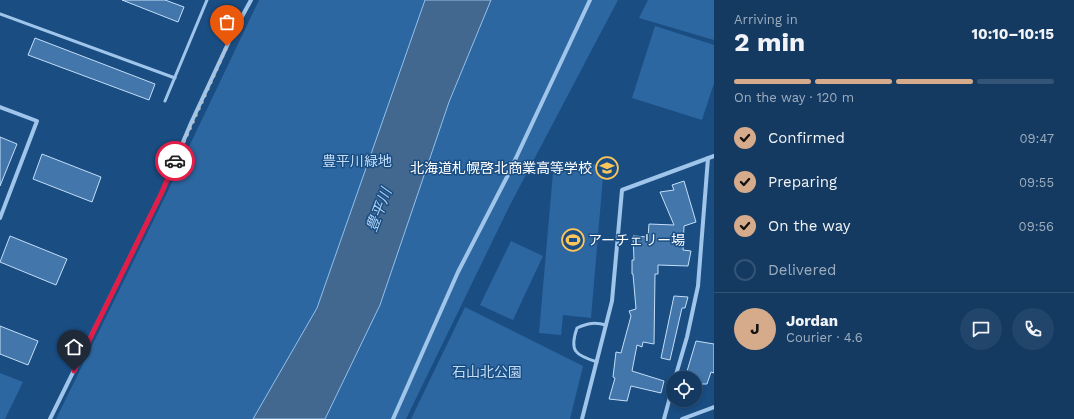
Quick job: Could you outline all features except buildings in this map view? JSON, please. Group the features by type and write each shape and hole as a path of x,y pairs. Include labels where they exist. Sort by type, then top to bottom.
{"street":[{"path":"50,419 162,192 194,116 233,33 251,0"},
{"path":"393,419 458,272 508,175 590,0"},
{"path":"0,107 37,121 0,218"},
{"path":"582,419 612,301 622,190 714,156"},
{"path":"677,371 687,337 698,286 708,158"},
{"path":"664,419 667,407"},
{"path":"682,419 714,407"}],"lane":[{"path":"166,101 207,0"},
{"path":"0,14 175,78"},
{"path":"597,362 581,357 574,349 574,337 577,328 587,323 596,322 606,325"}],"green space":[{"name":"豊平川緑地","path":"259,0 618,0 510,205 406,419 56,419 165,197"},
{"path":"648,0 714,0 714,40 639,18"},
{"path":"655,26 714,45 714,83 702,120 632,98"},
{"name":"アーチェリー場","path":"554,161 604,165 591,318 563,315 561,335 539,333"},
{"path":"511,241 543,256 513,320 480,305"},
{"name":"石山北公園","path":"465,307 583,366 570,419 411,419"},
{"path":"0,373 23,382 5,419 0,419"}],"water":[{"name":"豊平川","path":"425,0 491,0 449,102 380,305 325,419 253,419 317,308"}],"way so far":[{"path":"175,161 227,46"}],"place":[{"name":"北海道札幌啓北商業高等学校","path":"607,168"},
{"name":"アーチェリー場","path":"573,240"}],"route":[{"path":"74,371 162,192 175,161"}]}
